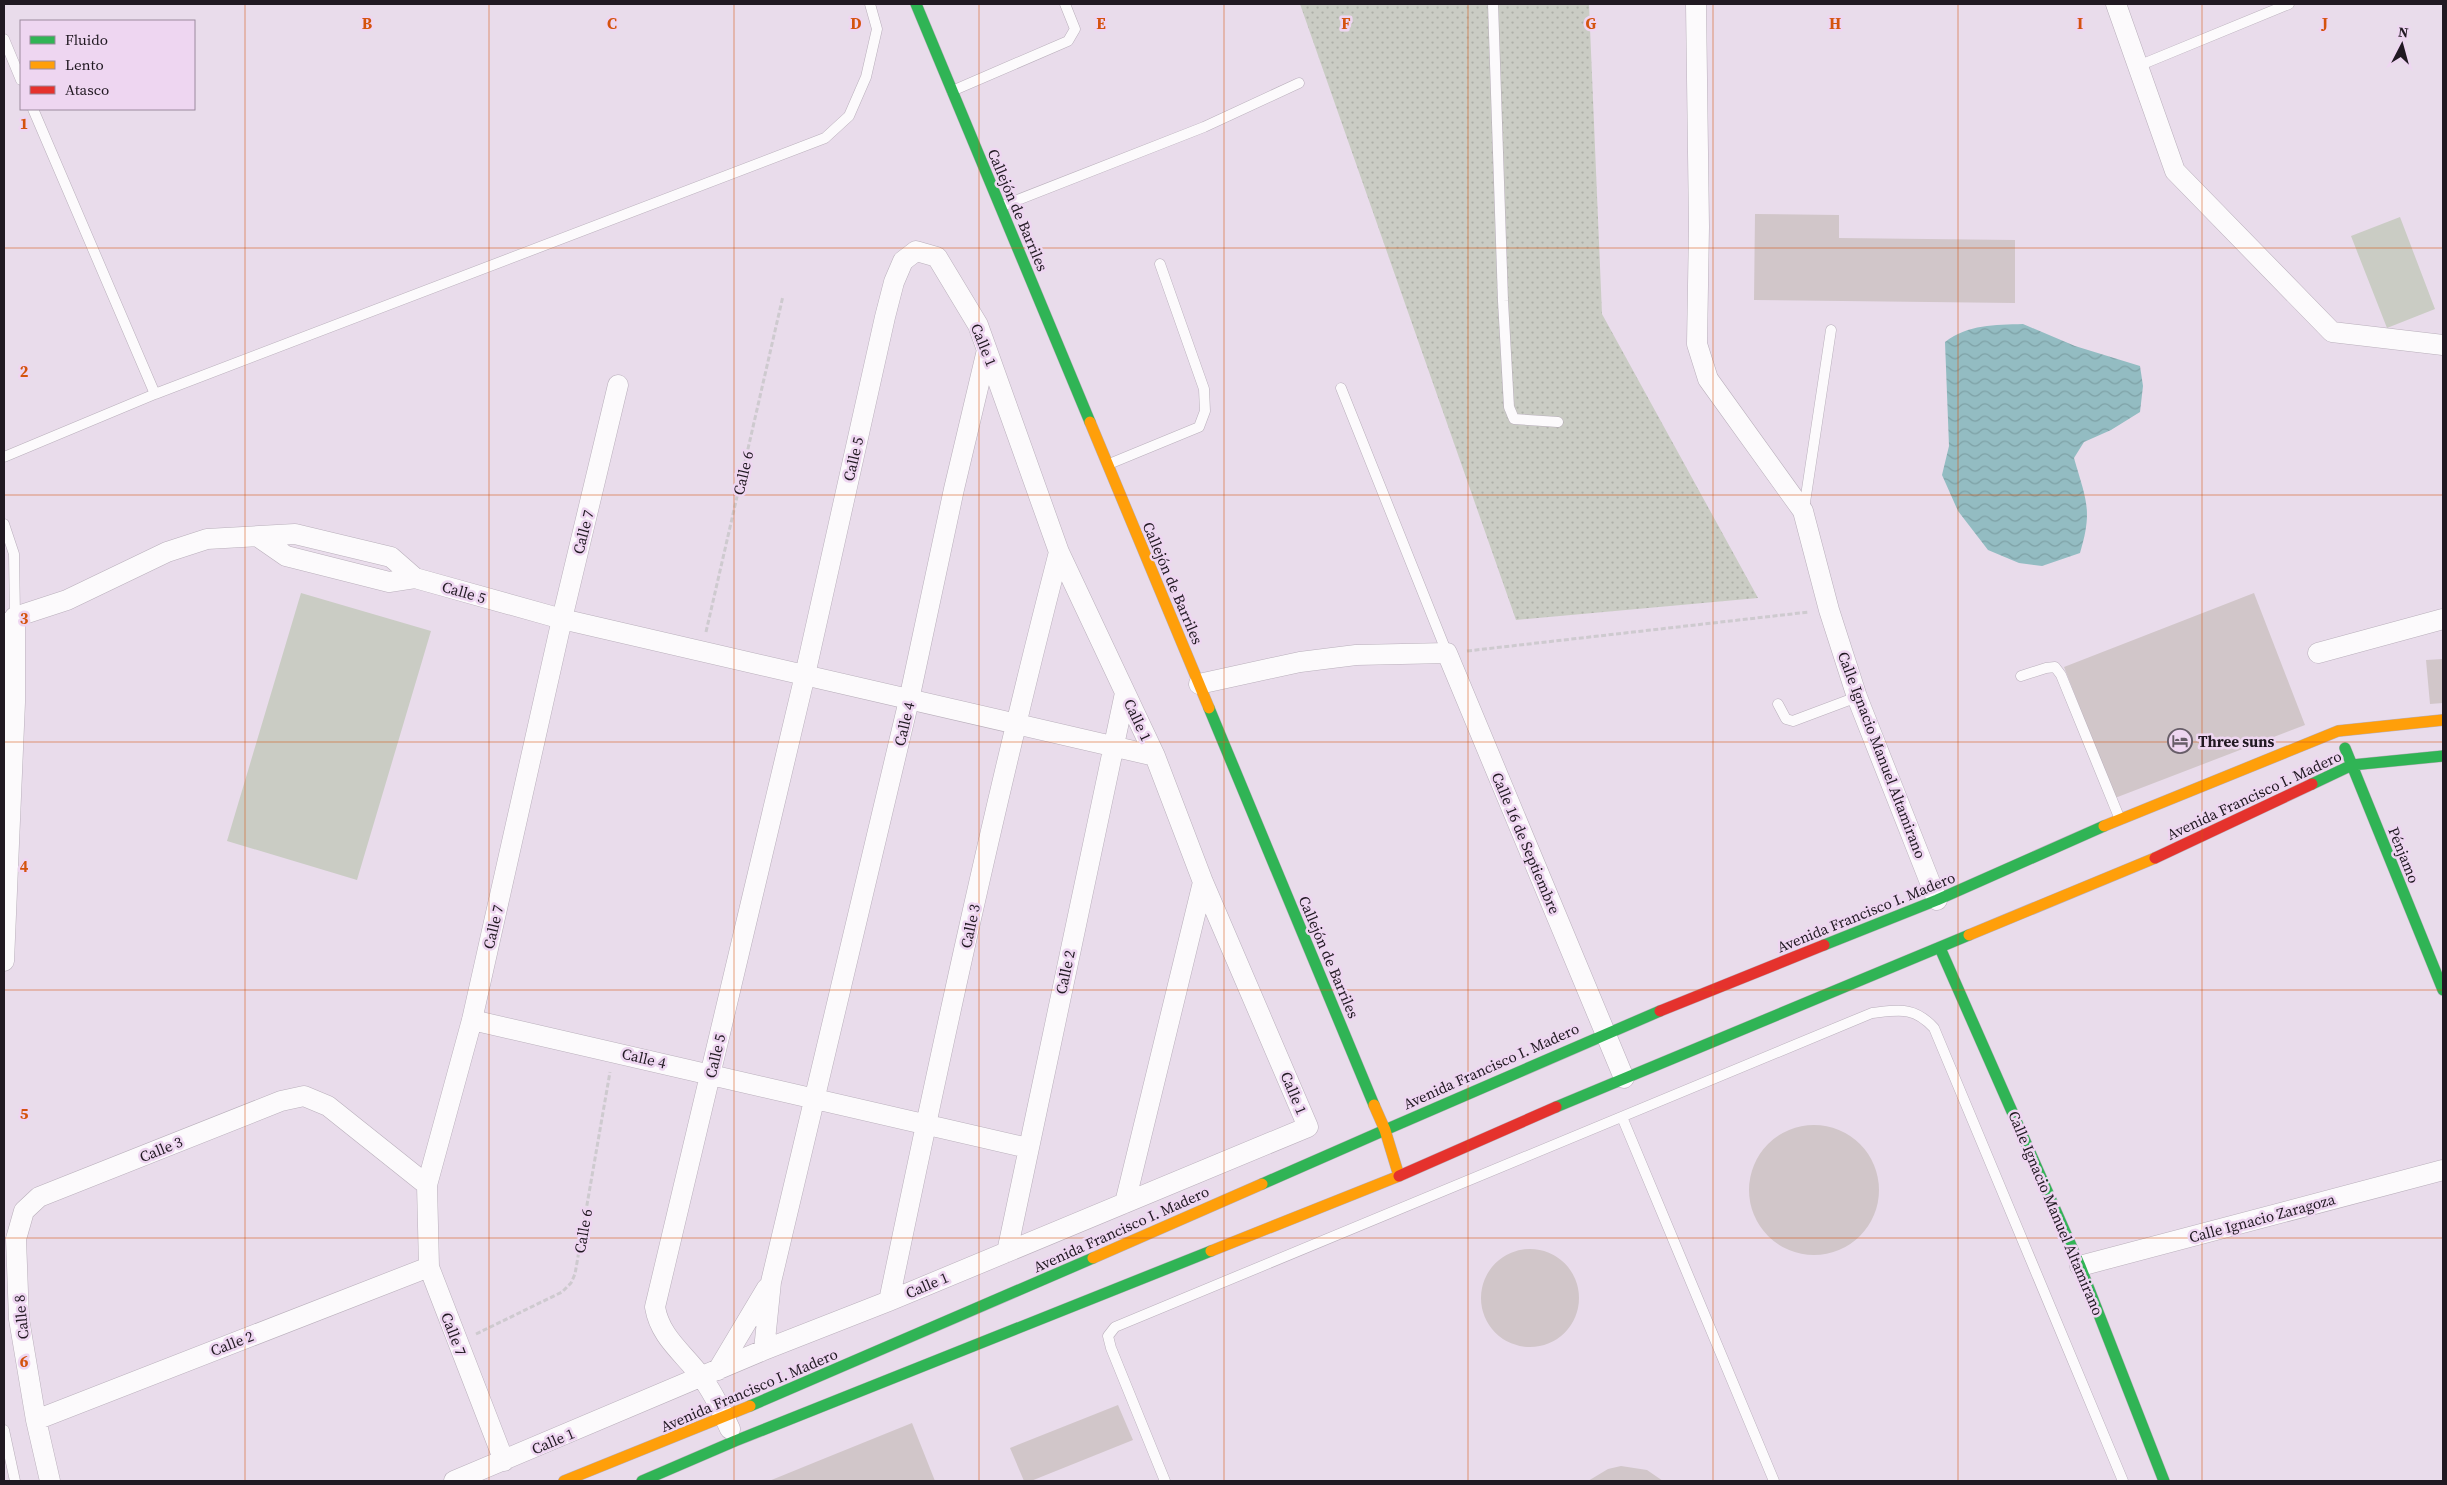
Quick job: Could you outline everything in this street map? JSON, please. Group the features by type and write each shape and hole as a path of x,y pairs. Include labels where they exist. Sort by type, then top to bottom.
{"main road":[{"name":"Callejón de Barriles","path":"916,4 1385,1130 1399,1176"},
{"name":"Avenida Francisco I. Madero","path":"647,1470 675,1457 725,1418 1605,1033 1937,900 2120,820 2338,731 2443,720"},
{"name":"Pénjamo","path":"2338,731 2443,990"},
{"name":"Avenida Francisco I. Madero","path":"564,1481 647,1470 675,1457 735,1441 1399,1176 1624,1078 2144,863 2352,765 2443,756"},
{"name":"Calle Ignacio Manuel Altamirano","path":"1940,948 2080,1266 2164,1481"}],"street":[{"path":"1696,4 1699,227 1697,344 1708,379 1803,511"},
{"path":"2116,4 2175,171 2332,332 2443,345"},
{"name":"Calle 1","path":"454,1481 764,1350 890,1301 1308,1126 1203,882 1155,756 1059,552 978,325 937,258 916,252"},
{"name":"Calle 5","path":"735,1441 710,1374 664,1333 657,1319 655,1307 805,675 885,317 894,282 903,261 916,252"},
{"name":"Calle 4","path":"764,1350 771,1282 909,700 954,489 988,350"},
{"name":"Calle 7","path":"504,1461 429,1267 427,1185 472,1020 562,619 618,385"},
{"name":"Calle Ignacio Manuel Altamirano","path":"1803,511 1829,610 1858,697 1937,900"},
{"name":"Calle 5","path":"9,618 67,600 166,552 207,539 260,538 286,556 389,582 416,578 562,619 702,650 1113,748 1155,756"},
{"name":"Calle 3","path":"890,1301 926,1124 1014,725 1059,552"},
{"path":"4,961 15,702 9,618"},
{"path":"2318,653 2443,619"},
{"path":"1199,684 1300,662 1356,655 1447,653"},
{"name":"Calle 16 de Septiembre","path":"1447,653 1624,1078"},
{"name":"Calle 2","path":"1007,1252 1125,693"},
{"path":"1125,1203 1203,882"},
{"name":"Calle 4","path":"472,1020 711,1073 1028,1148"},
{"name":"Calle 3","path":"24,1211 39,1197 281,1101 304,1096 328,1106 427,1185"},
{"name":"Calle Ignacio Zaragoza","path":"2080,1266 2443,1170"},
{"name":"Calle 8","path":"24,1211 16,1239 19,1319 36,1420 50,1481"},
{"name":"Calle 2","path":"36,1420 429,1267"},
{"name":"Calle 4","path":"710,1374 771,1282"}],"lane":[{"path":"4,457 156,394 825,138 849,116 866,77 877,29 870,4"},
{"path":"952,91 1068,41 1075,29 1065,4"},
{"path":"1493,4 1503,301 1509,407 1514,419 1558,422"},
{"path":"2138,66 2289,4"},
{"path":"4,39 20,78"},
{"path":"1000,207 1204,128 1299,83"},
{"path":"33,110 156,394"},
{"path":"1108,465 1198,427 1205,410 1204,389 1160,264"},
{"path":"1803,511 1831,330"},
{"path":"1341,388 1447,653"},
{"path":"4,524 14,554 9,618"},
{"path":"2021,676 2046,668 2055,668 2061,675 2120,820"},
{"path":"1778,704 1786,719 1792,721 1858,697"},
{"path":"1165,1481 1111,1348 1108,1336 1116,1326 1872,1013 1911,1011 1924,1017 1934,1028 2123,1481"},
{"path":"1622,1117 1774,1481"},
{"path":"4,1430 15,1481"}],"path":[{"name":"Calle 6","path":"702,650 783,296"},
{"path":"1447,653 1829,610"},
{"name":"Calle 6","path":"457,1343 562,1292 571,1283 575,1274 614,1052"}],"shaded area":[{"path":"1300,4 1589,4 1602,314 1758,598 1516,620"},
{"path":"2400,217 2435,309 2387,328 2351,236"},
{"path":"301,593 431,631 357,880 227,841"}],"water":[{"path":"2023,324 2075,346 2140,366 2143,386 2140,412 2111,430 2084,442 2074,458 2085,495 2087,515 2080,553 2042,566 2019,563 1988,550 1958,511 1942,475 1949,446 1945,342 1954,336 1973,329 1992,325"}],"building":[{"path":"1755,214 1839,215 1839,238 2015,240 2015,303 1754,300"},
{"path":"2254,593 2305,725 2115,798 2064,667"},
{"path":"2443,659 2443,703 2430,704 2426,660"},
{"path":"1814,1125 1839,1130 1860,1144 1874,1165 1879,1190 1874,1215 1860,1236 1839,1250 1814,1255 1789,1250 1768,1236 1754,1215 1749,1190 1754,1165 1768,1144 1789,1130"},
{"path":"1530,1249 1549,1253 1565,1263 1575,1279 1579,1298 1575,1317 1565,1333 1549,1343 1530,1347 1511,1343 1495,1333 1485,1317 1481,1298 1485,1279 1495,1263 1511,1253"},
{"path":"1118,1405 1133,1440 1031,1481 1024,1481 1010,1448"},
{"path":"912,1423 935,1481 769,1481 823,1459"},
{"path":"1621,1466 1647,1470 1663,1481 1588,1481 1608,1469"}],"traffic: fast":[{"path":"916,4 1090,422"},
{"path":"1209,708 1374,1105"},
{"path":"2345,748 2443,990"},
{"path":"2312,784 2352,765 2443,756"},
{"path":"1824,945 1937,900 2104,826"},
{"path":"1556,1107 1969,935"},
{"path":"1940,948 2080,1266 2164,1481"},
{"path":"1385,1130 1660,1011"},
{"path":"1262,1184 1385,1130"},
{"path":"642,1481 735,1441 1211,1251"},
{"path":"750,1406 1093,1258"}],"traffic: slow":[{"path":"1090,422 1209,708"},
{"path":"2104,826 2338,731 2443,720"},
{"path":"1969,935 2155,858"},
{"path":"1211,1251 1399,1176 1385,1130 1374,1105"},
{"path":"1093,1258 1262,1184"},
{"path":"564,1481 750,1406"}],"traffic: jam":[{"path":"2155,858 2312,784"},
{"path":"1660,1011 1824,945"},
{"path":"1399,1176 1556,1107"}],"place":[{"name":"Three suns","path":"2180,741"}]}
